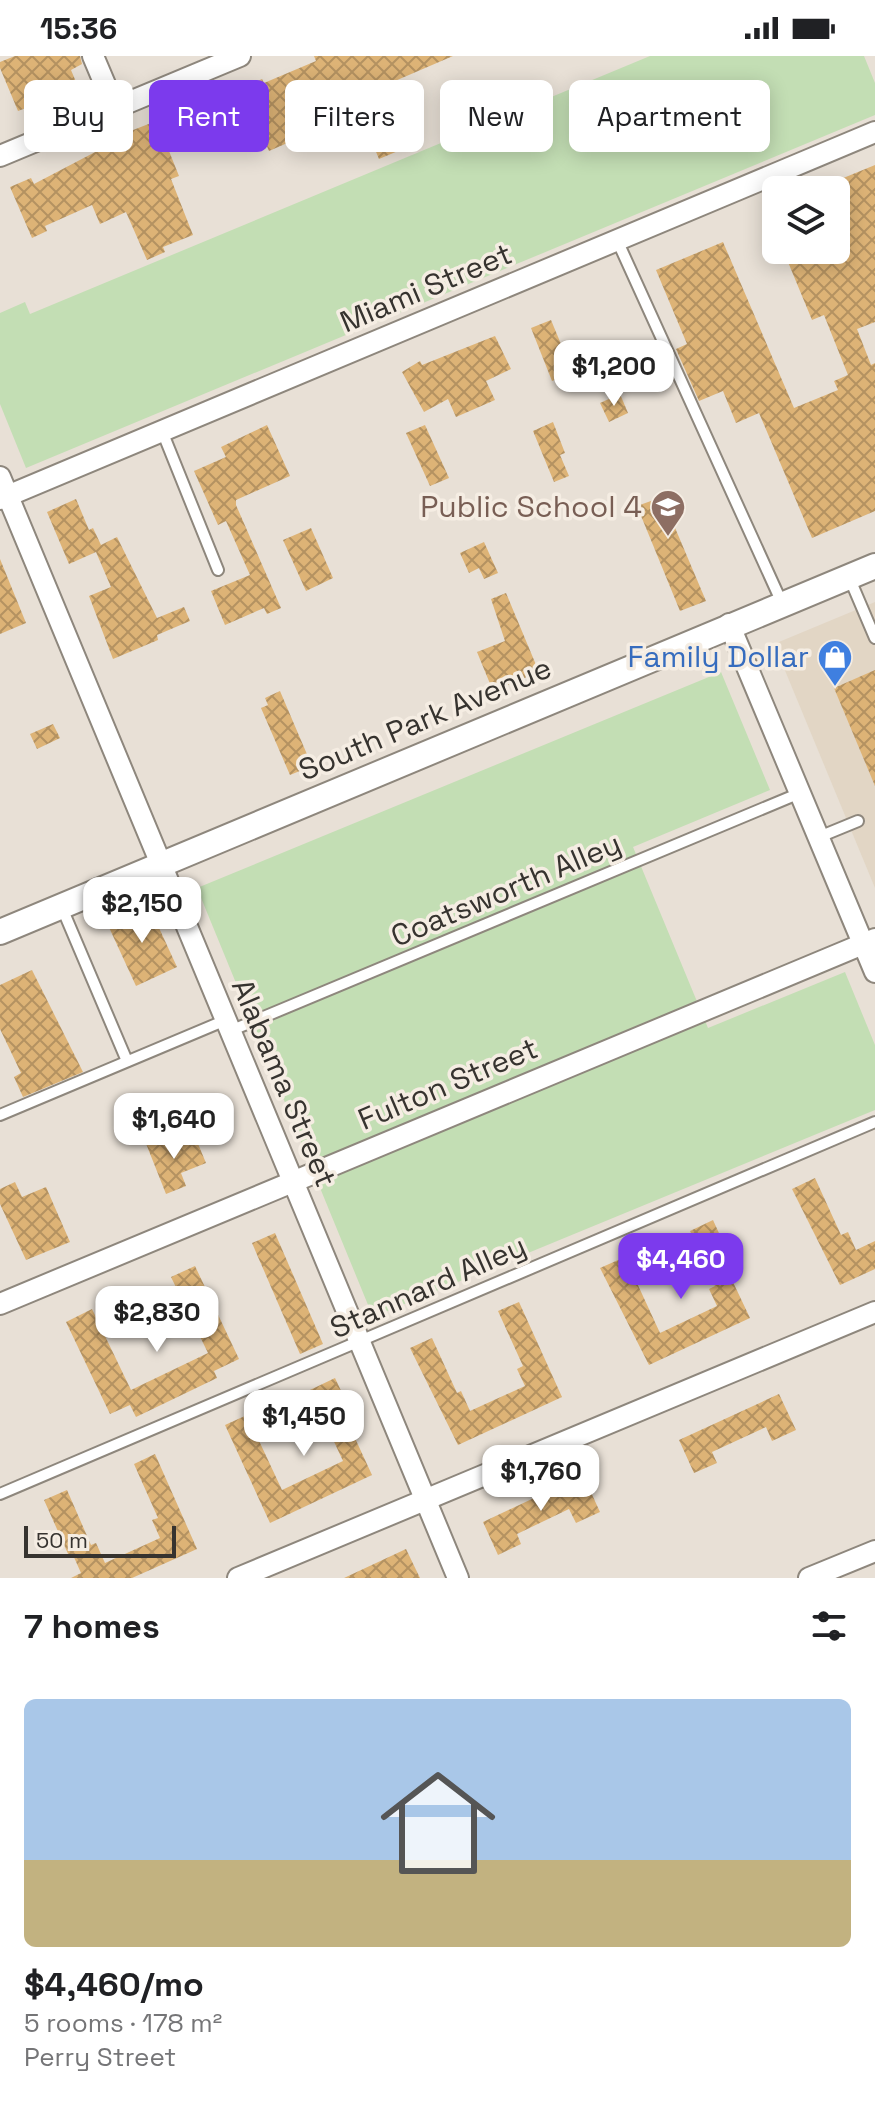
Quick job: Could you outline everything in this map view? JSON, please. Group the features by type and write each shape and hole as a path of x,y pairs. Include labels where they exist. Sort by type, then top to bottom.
{"street":[{"path":"93,56 103,80"},
{"path":"133,101 240,56"},
{"name":"Miami Street","path":"3,490 162,431 875,132"},
{"path":"0,156 24,146"},
{"name":"Alabama Street","path":"3,490 292,1182 362,1340 458,1578"},
{"name":"South Park Avenue","path":"0,932 729,624 875,566"},
{"path":"729,624 819,837 869,941 875,972"},
{"name":"Fulton Street","path":"0,1304 869,941"},
{"path":"238,1578 875,1312"},
{"path":"809,1578 875,1551"}],"lane":[{"path":"617,240 782,603"},
{"path":"162,431 218,570"},
{"path":"849,577 875,638"},
{"name":"Coatsworth Alley","path":"0,1115 127,1061 228,1026 800,793"},
{"path":"819,837 858,821"},
{"path":"61,906 127,1061"},
{"name":"Stannard Alley","path":"0,1494 875,1122"}],"shaded area":[{"path":"875,602 875,888 774,644"}],"green space":[{"path":"650,56 864,56 875,83 875,115 26,468 0,404 0,313 25,302 30,314 440,143 440,152 553,152 553,96 569,90 569,152 770,152 770,80 592,80"},
{"path":"721,672 770,790 633,847 708,1028 845,972 875,1045 875,1110 373,1317 197,888"}],"building":[{"path":"15,56 80,56 82,64 71,70 75,80 24,80 24,109 18,111 0,62"},
{"path":"314,56 453,56 397,80 285,80 285,144 269,151 269,81 316,61"},
{"path":"149,124 149,152 169,152 179,176 171,179 193,235 163,247 165,252 147,260 126,212 100,224 92,205 45,226 47,231 32,238 10,187 31,178 34,184 95,152 133,152 133,130"},
{"path":"376,152 396,152 379,159"},
{"path":"875,165 875,322 857,329 871,365 875,363 875,511 812,538 759,413 736,423 723,391 699,401 676,349 687,344 656,270 723,242 794,408 838,390 834,381 848,375 824,315 812,320 789,264 850,264 848,176"},
{"path":"551,320 573,373 552,381 531,328"},
{"path":"495,336 511,369 486,381 495,400 456,417 448,399 424,412 402,372 420,361 422,365"},
{"path":"620,394 628,413 609,422 600,403"},
{"path":"553,422 565,453 560,455 569,476 554,482 533,431"},
{"path":"267,425 290,476 236,500 236,505 281,608 267,614 264,608 225,625 211,591 250,575 226,521 218,525 194,471 226,457 221,447"},
{"path":"425,425 449,478 430,486 406,433"},
{"path":"662,497 706,601 680,611 637,506"},
{"path":"76,499 89,530 93,528 101,545 117,537 157,618 184,607 190,621 157,635 158,640 113,659 89,596 111,587 96,552 69,564 47,512"},
{"path":"311,528 333,578 306,591 283,540"},
{"path":"484,542 498,573 484,579 479,568 469,573 460,553"},
{"path":"0,559 26,623 0,634"},
{"path":"506,593 539,672 493,691 477,652 505,641 491,599"},
{"path":"875,670 875,786 834,688"},
{"path":"280,691 312,766 290,775 261,708 268,705 265,698"},
{"path":"53,724 60,738 37,749 30,734"},
{"path":"148,904 177,967 136,986 107,923"},
{"path":"32,970 83,1072 23,1097 14,1077 21,1073 0,1029 0,985"},
{"path":"165,1133 171,1149 196,1139 206,1163 181,1173 186,1186 166,1194 145,1141"},
{"path":"815,1178 841,1235 848,1232 856,1250 875,1241 875,1269 840,1285 792,1189"},
{"path":"15,1182 22,1197 46,1187 70,1242 26,1260 0,1204 0,1189"},
{"path":"713,1220 739,1277 732,1280 750,1318 649,1365 600,1268 625,1257 660,1333 717,1306 709,1289 715,1286 690,1231"},
{"path":"275,1233 323,1344 300,1354 252,1243"},
{"path":"195,1266 239,1359 214,1371 217,1378 136,1417 130,1405 110,1414 66,1322 92,1309 131,1390 208,1353 171,1277"},
{"path":"519,1302 562,1397 458,1445 410,1348 432,1338 457,1393 461,1391 470,1411 525,1386 517,1369 523,1366 498,1311"},
{"path":"335,1378 361,1433 354,1436 372,1475 270,1523 225,1425 247,1415 282,1490 343,1461 310,1390"},
{"path":"779,1394 796,1430 772,1441 766,1427 712,1452 717,1463 694,1473 679,1440"},
{"path":"155,1454 197,1549 132,1578 71,1578 81,1573 73,1555 69,1556 44,1500 67,1490 91,1545 96,1543 105,1563 160,1538 152,1520 158,1518 134,1464"},
{"path":"583,1475 600,1512 576,1523 569,1509 517,1534 521,1544 498,1555 483,1522"},
{"path":"406,1549 420,1578 344,1578"}],"place":[{"name":"Public School 4","path":"668,538"},
{"name":"Family Dollar","path":"835,688"}]}
